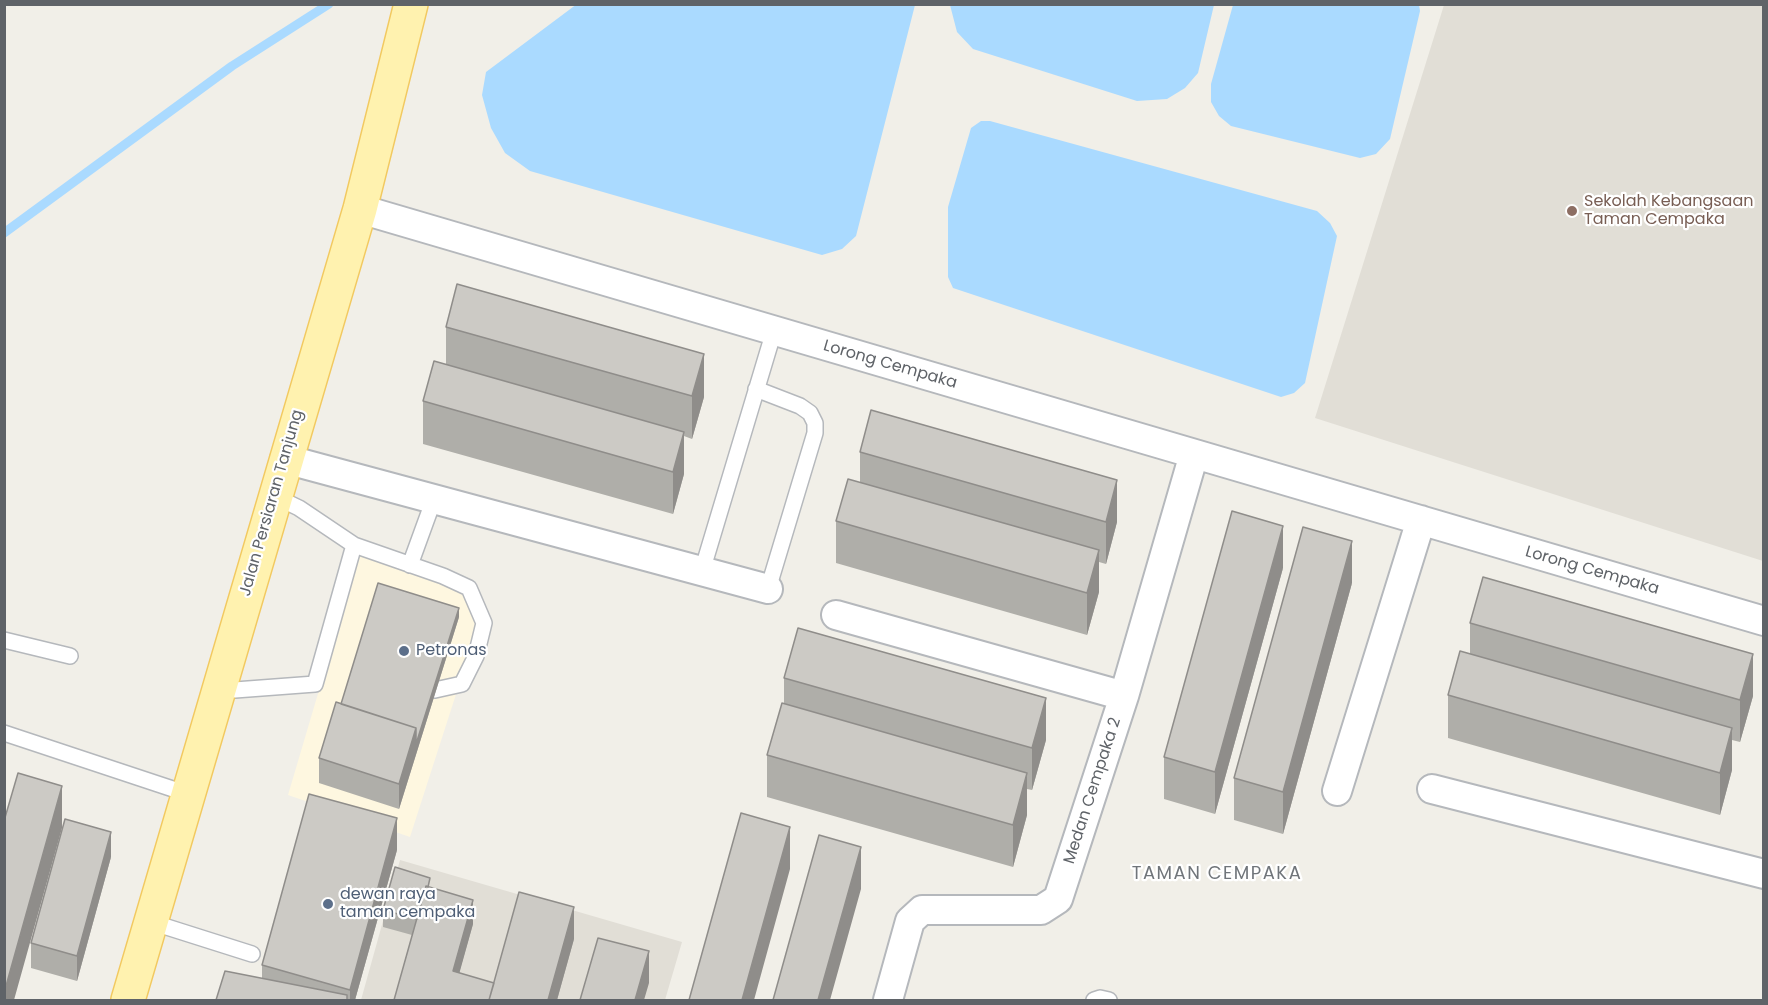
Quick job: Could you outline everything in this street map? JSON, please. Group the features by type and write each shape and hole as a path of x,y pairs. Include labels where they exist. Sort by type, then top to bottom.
{"main road":[{"name":"Jalan Persiaran Tanjung","path":"128,1000 219,683 360,209 411,4"}],"street":[{"name":"Lorong Cempaka","path":"360,209 1764,621"},
{"name":"Medan Cempaka 2","path":"888,1000 910,921 922,910 1041,910 1051,907 1058,899 1124,696 1194,454"},
{"path":"285,459 768,589"},
{"path":"1337,791 1421,520"},
{"path":"836,615 1124,696"},
{"path":"1432,789 1764,874"}],"lane":[{"path":"702,571 774,331"},
{"path":"756,389 800,406 810,413 815,423 815,433 768,589"},
{"path":"274,496 299,508 354,545 469,588 484,623 476,656 462,684 435,690"},
{"path":"410,565 434,499"},
{"path":"219,683 235,690 315,684 354,545"},
{"path":"4,640 70,656"},
{"path":"4,734 188,794"},
{"path":"151,922 252,954"},
{"path":"1094,1000 1100,998 1109,1000"}],"shaded area":[{"name":"Sekolah Kebangsaan Taman Cempaka","path":"1444,5 1763,5 1763,561 1315,418"},
{"path":"359,555 465,592 478,626 410,837 288,795"},
{"path":"400,860 682,942 665,1000 361,1000"}],"water":[{"path":"577,4 915,5 856,236 842,249 822,255 530,171 505,153 491,128 482,95 486,72"},
{"path":"950,4 1214,5 1198,73 1185,88 1167,99 1137,101 973,49 957,32"},
{"path":"1233,5 1419,5 1420,11 1390,139 1376,154 1360,158 1231,126 1219,116 1211,102 1211,84"},
{"path":"981,121 990,121 1317,211 1330,223 1337,236 1305,383 1294,393 1281,397 953,288 948,277 948,207 971,128"}],"building":[{"path":"457,284 704,354 692,396 446,327"},
{"path":"434,361 684,432 673,472 423,401"},
{"path":"871,410 1117,480 1106,522 860,452"},
{"path":"848,479 1099,550 1087,593 836,521"},
{"path":"1232,511 1283,526 1215,772 1164,757"},
{"path":"1303,527 1352,541 1283,792 1234,778"},
{"path":"1483,577 1753,654 1740,700 1470,623"},
{"name":"Petronas","path":"378,583 459,608 416,744 416,728 341,704"},
{"path":"798,628 1046,698 1032,748 784,678"},
{"path":"1460,651 1732,728 1720,773 1448,695"},
{"path":"336,702 416,728 399,784 319,758"},
{"path":"782,703 1027,773 1013,825 767,755"},
{"path":"18,773 62,786 4,993 4,821"},
{"path":"309,794 397,818 350,990 262,965"},
{"path":"741,813 790,827 742,1000 689,1000"},
{"path":"65,819 111,832 77,956 31,943"},
{"path":"819,835 861,847 818,1000 773,1000"},
{"path":"395,867 430,878 417,919 383,910"},
{"path":"426,886 473,900 453,971 494,983 489,1000 394,1000"},
{"path":"519,892 574,907 548,1000 489,1000"},
{"path":"598,938 649,951 635,1000 580,1000"},
{"path":"225,971 347,995 347,1000 216,1000"}],"waterway":[{"path":"4,233 232,66 329,4"}],"place":[{"name":"Sekolah Kebangsaan Taman Cempaka","path":"1572,211"},
{"name":"Petronas","path":"404,651"},
{"name":"dewan raya taman cempaka","path":"328,904"}],"district":[{"name":"TAMAN CEMPAKA","path":"1217,874"}]}
